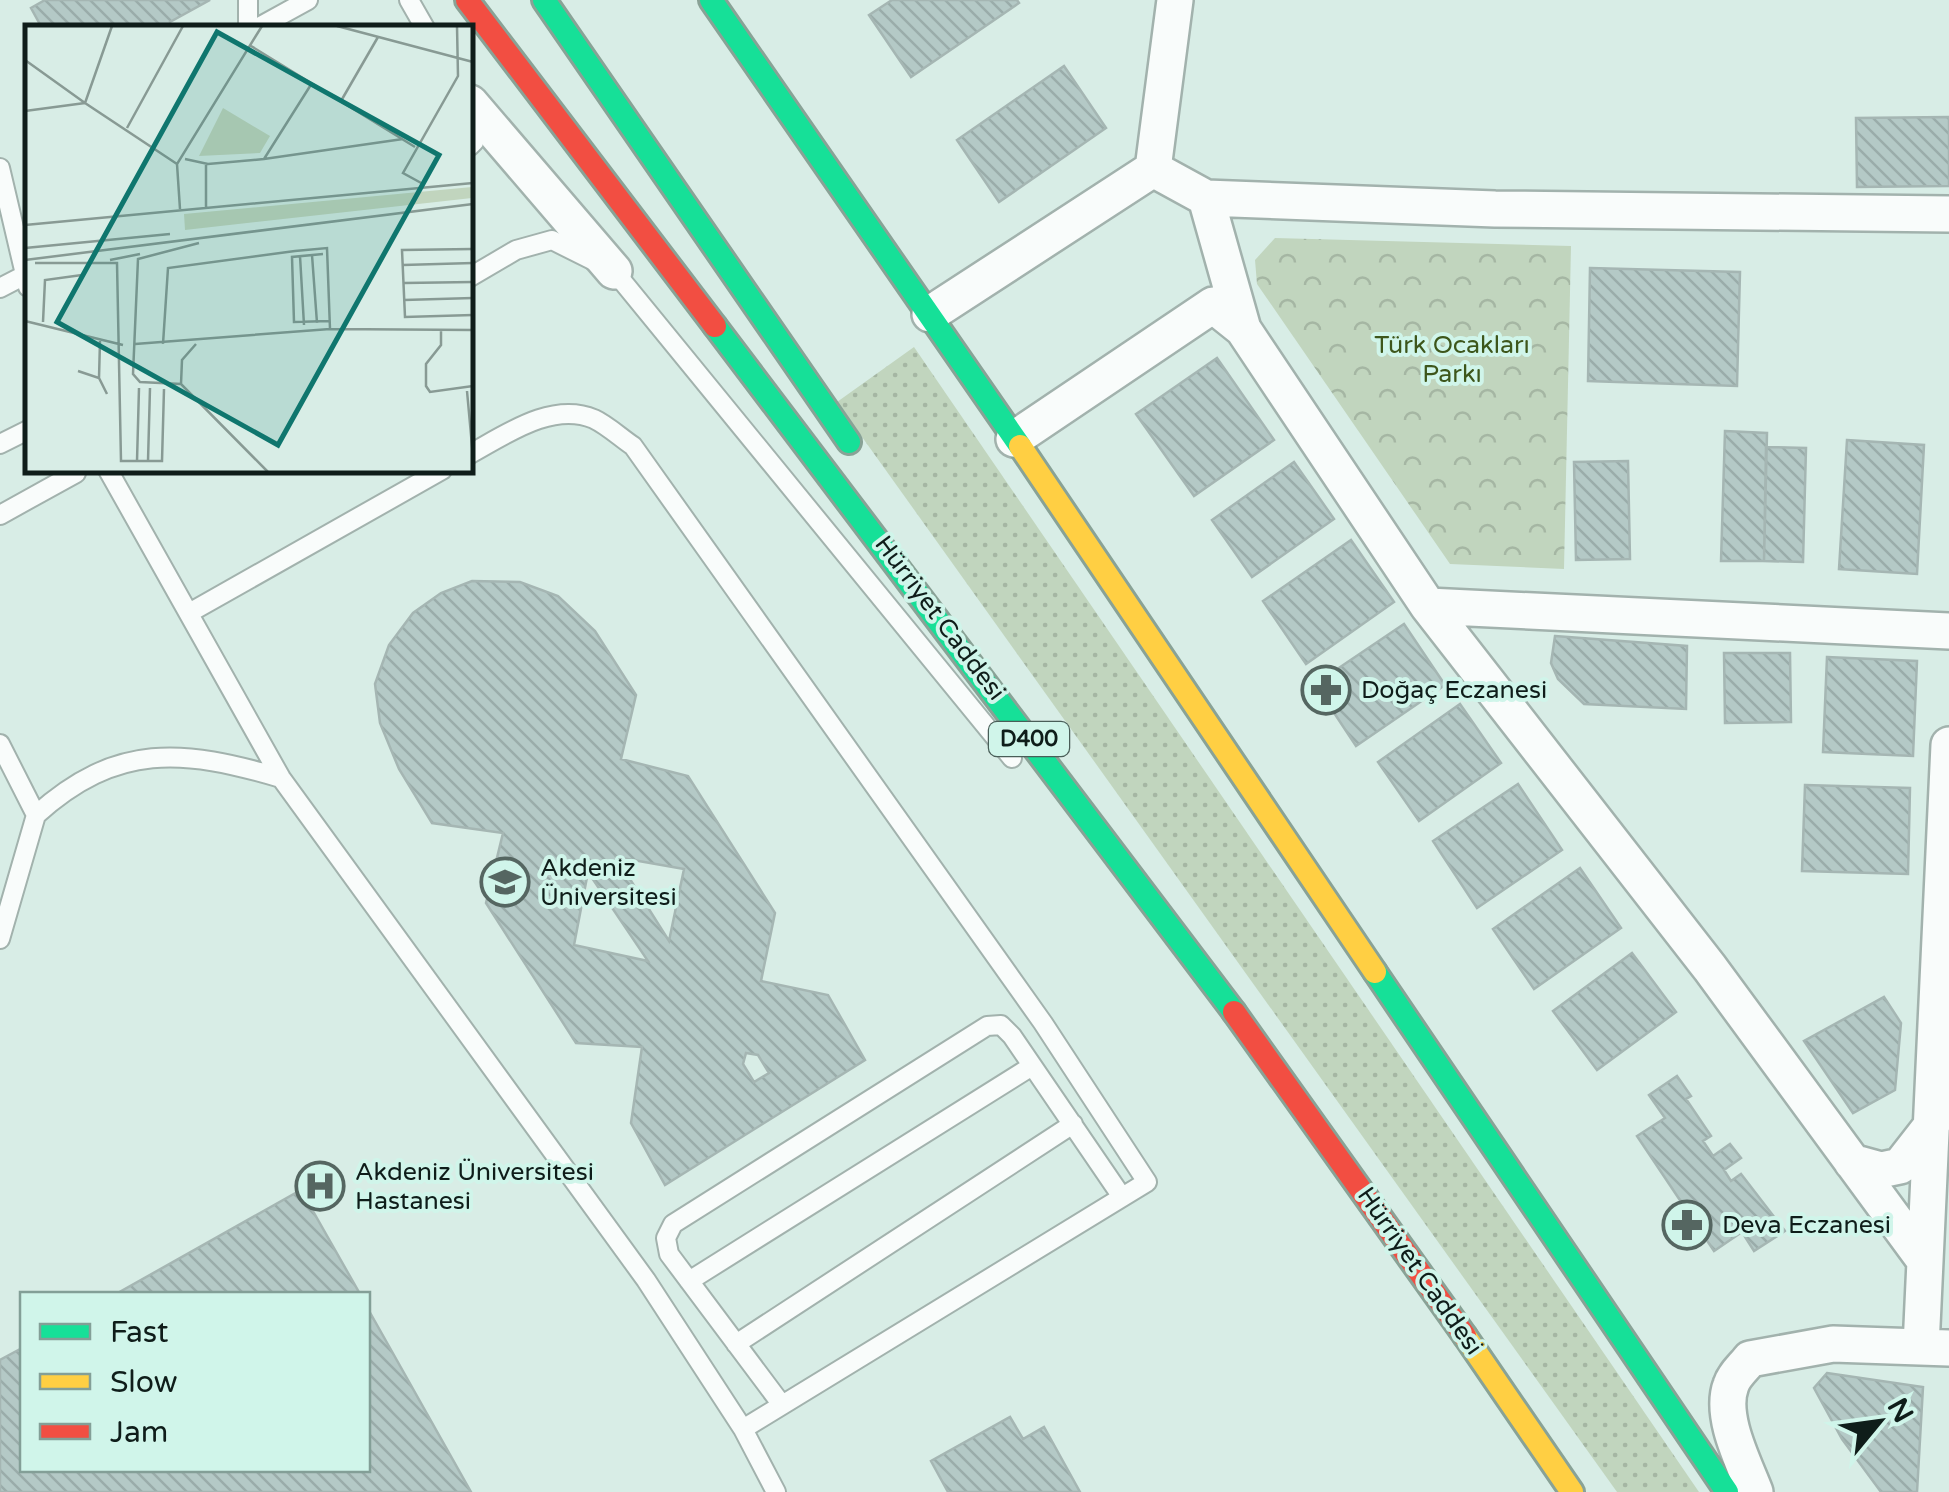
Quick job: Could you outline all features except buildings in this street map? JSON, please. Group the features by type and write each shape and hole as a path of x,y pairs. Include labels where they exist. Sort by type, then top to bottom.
{"highway":[{"name":"Hürriyet Caddesi","path":"467,0 520,76 908,573 1419,1266 1572,1492"},
{"path":"544,0 862,460"},
{"path":"711,0 930,314 1004,446 1727,1492"},
{"path":"1021,690 1419,1266"}],"street":[{"path":"1154,169 1175,0"},
{"path":"472,106 614,271"},
{"path":"930,314 1154,169"},
{"path":"1154,169 1206,198 1496,209 1949,214"},
{"path":"1206,198 1243,329"},
{"path":"1004,446 1213,305 1243,329 1428,606 1710,968 1925,1261"},
{"path":"1428,606 1949,630"},
{"path":"1755,1492 1733,1430 1728,1397 1731,1382 1750,1359 1833,1344 1935,1348 1925,1261 1949,745"},
{"path":"1852,1162 1880,1170 1900,1166 1932,1124"}],"lane":[{"path":"262,25 308,0"},
{"path":"409,0 423,25"},
{"path":"0,168 25,277"},
{"path":"472,276 516,250 552,240 614,271 1026,776"},
{"path":"0,288 25,281"},
{"path":"472,453 528,422 564,415 594,419 633,446 1043,1023 1147,1182 744,1429"},
{"path":"0,444 25,432"},
{"path":"0,514 71,472"},
{"path":"107,472 281,778 646,1280 744,1429 776,1492"},
{"path":"189,613 438,472"},
{"path":"0,744 36,815"},
{"path":"0,939 36,815 61,792 113,764 163,754 216,758 281,778"},
{"path":"1073,833 1192,960"},
{"path":"782,1405 669,1254 666,1238 673,1224 987,1026 1001,1025 1122,1197"},
{"path":"689,1280 1032,1066"},
{"path":"736,1344 1073,1124"}],"green space":[{"name":"Türk Ocakları Parkı","path":"1275,238 1571,246 1564,569 1450,564 1257,284 1255,260"},
{"path":"914,347 1699,1492 1617,1492 837,402"}],"traffic: fast":[{"path":"544,0 849,442"},
{"path":"711,0 1020,446"},
{"path":"715,326 1234,1012"},
{"path":"1375,972 1727,1492"}],"traffic: slow":[{"path":"1020,446 1375,972"},
{"path":"1465,1336 1572,1492"}],"traffic: jam":[{"path":"467,0 715,326"},
{"path":"1234,1012 1465,1336"}],"place":[{"name":"Doğaç Eczanesi","path":"1326,690"},
{"name":"Akdeniz Üniversitesi","path":"505,882"},
{"name":"Akdeniz Üniversitesi Hastanesi","path":"320,1186"},
{"name":"Deva Eczanesi","path":"1687,1225"}]}
